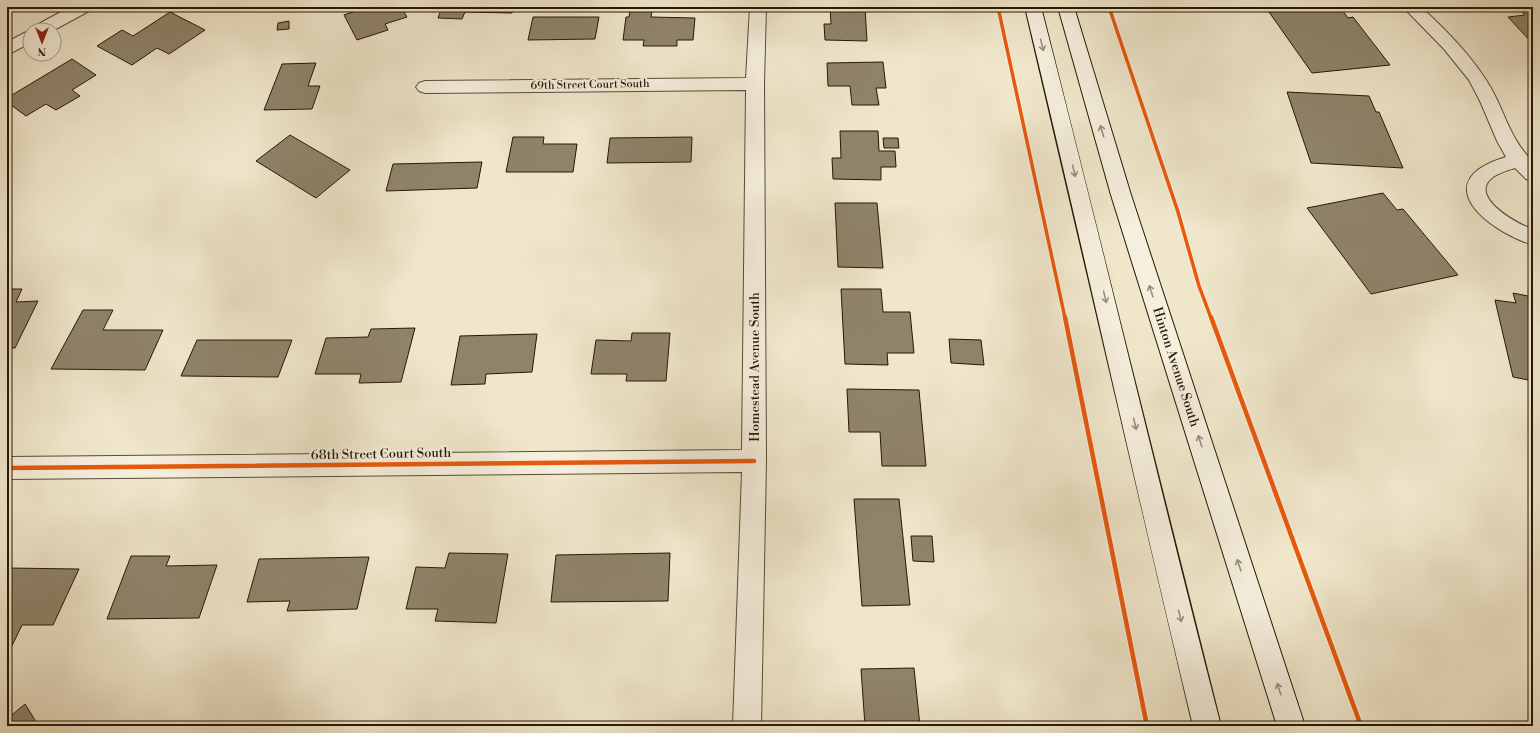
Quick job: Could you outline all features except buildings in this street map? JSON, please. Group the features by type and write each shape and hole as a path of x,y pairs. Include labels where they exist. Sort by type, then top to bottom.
{"street":[{"path":"56,22 83,7"},
{"name":"Homestead Avenue South","path":"746,726 754,461 755,84 758,7"},
{"path":"1033,7 1083,207 1170,578 1207,726"},
{"name":"Hinton Avenue South","path":"1066,7 1121,195 1291,726"},
{"path":"1411,7 1443,37 1470,68 1488,100 1506,142 1519,160 1533,174"},
{"path":"7,49 22,41"},
{"name":"69th Street Court South","path":"425,87 755,84"},
{"path":"1519,160 1484,174 1478,181 1476,192 1484,206 1495,218 1513,231 1533,237"},
{"name":"68th Street Court South","path":"7,468 754,461"}],"cycle path":[{"path":"998,7 1049,240 1147,726"},
{"path":"1109,7 1178,212 1199,286 1361,726"},
{"path":"7,468 754,461"}]}
